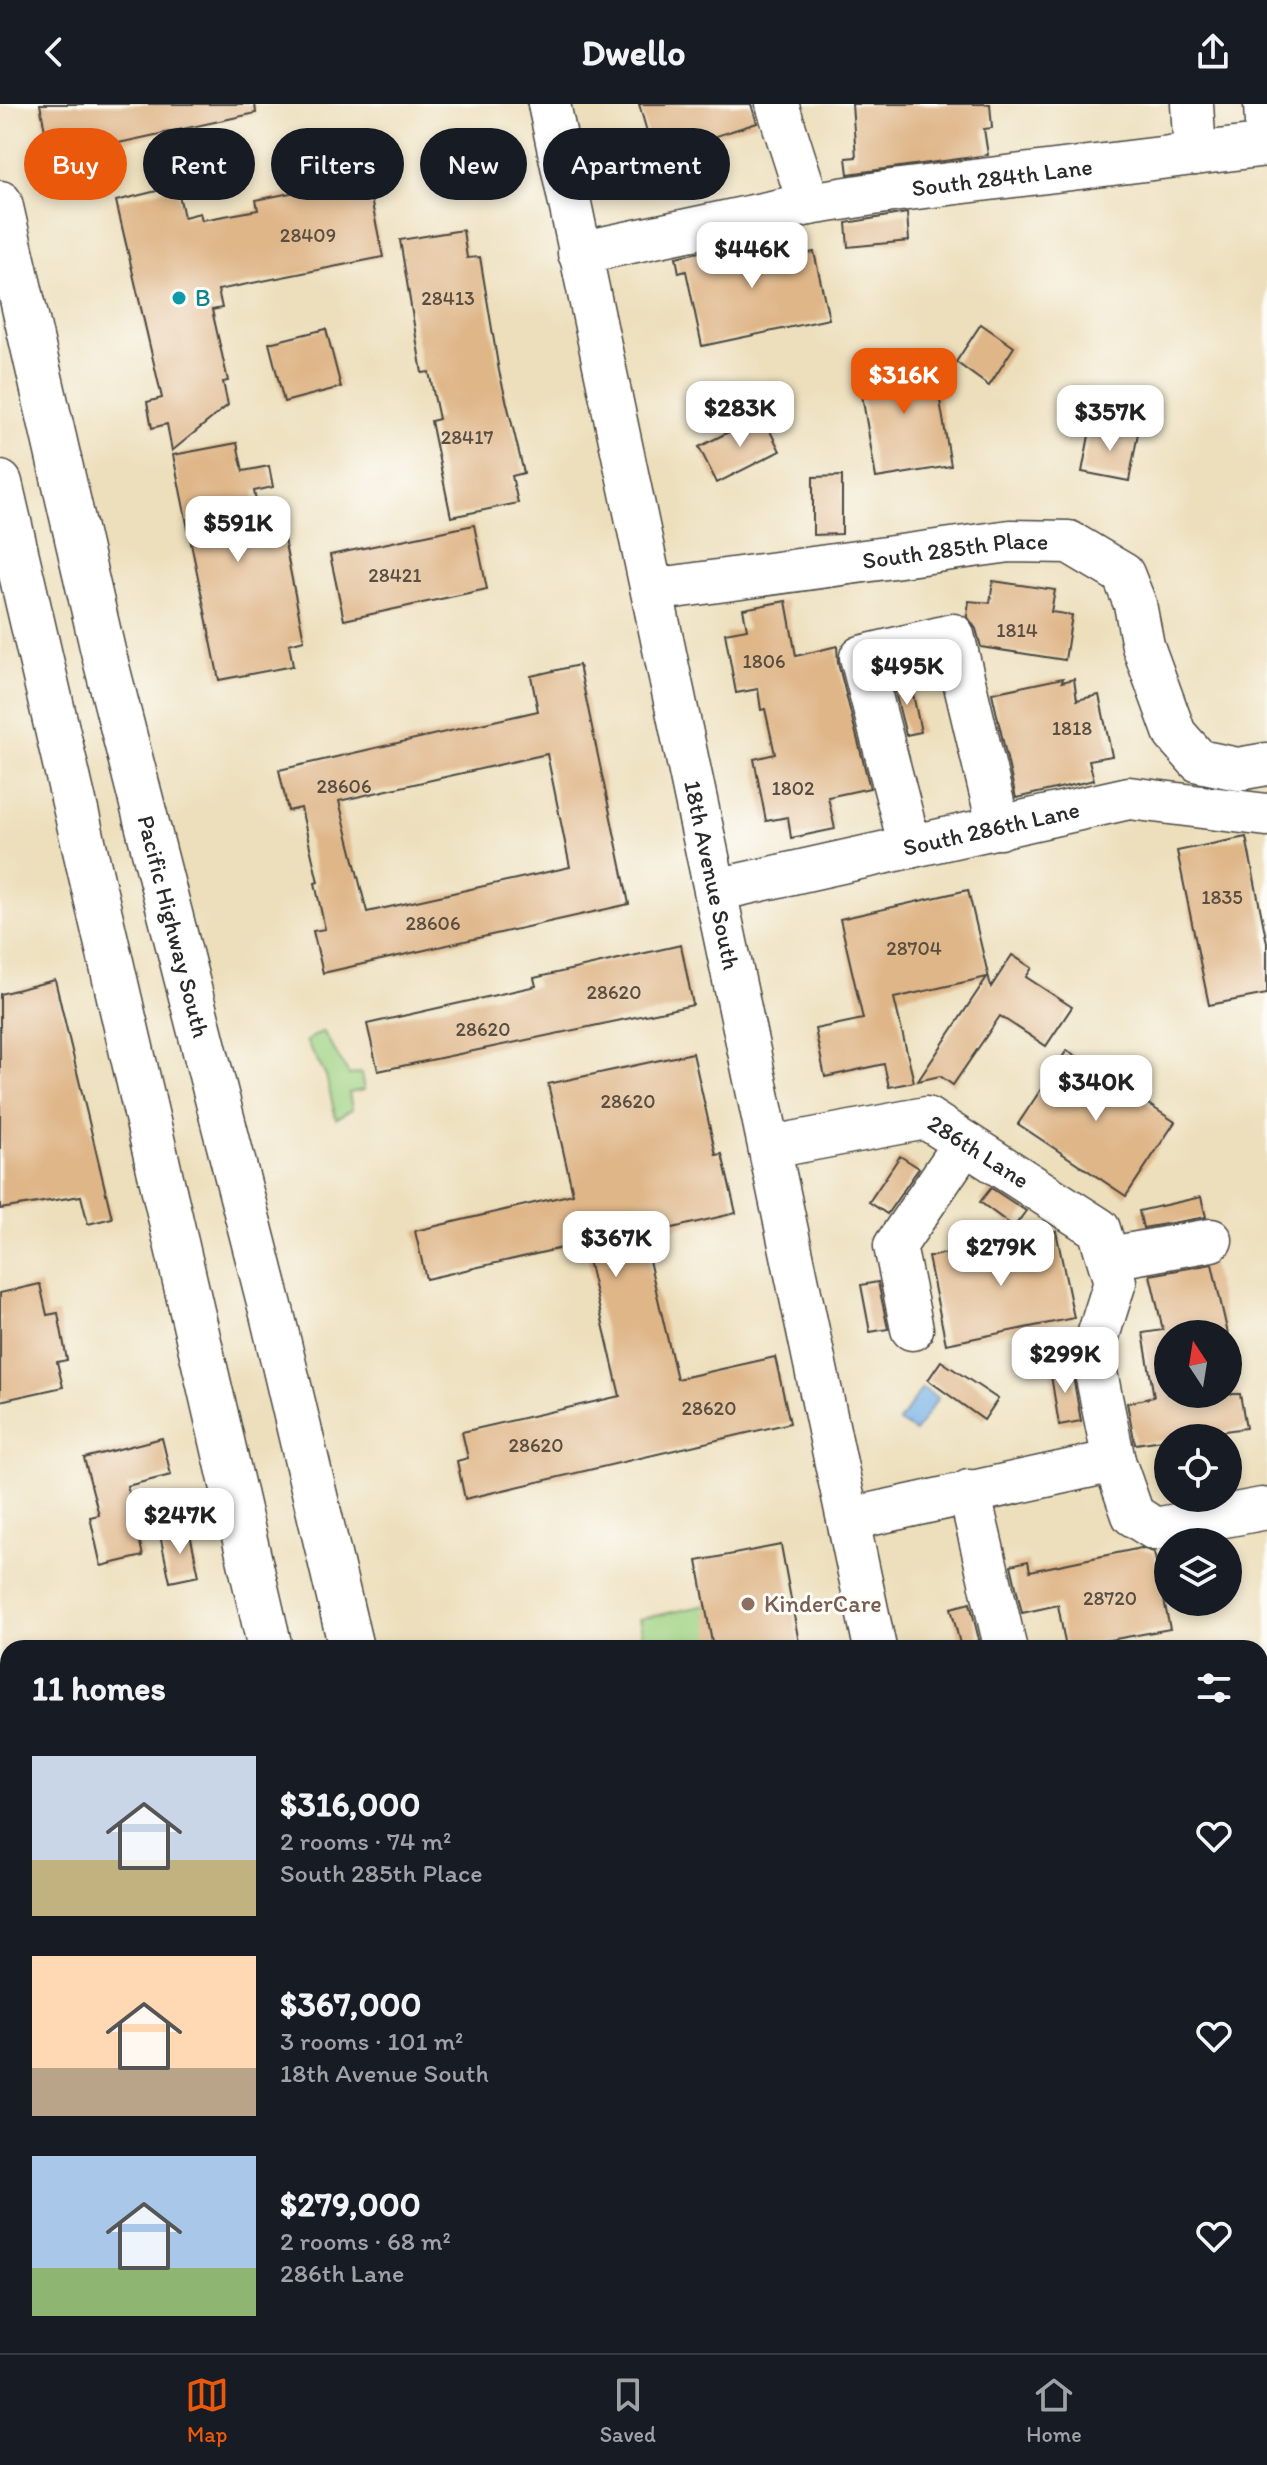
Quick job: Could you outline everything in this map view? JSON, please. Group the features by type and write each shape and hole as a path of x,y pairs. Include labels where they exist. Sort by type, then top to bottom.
{"main road":[{"name":"Pacific Highway South","path":"0,203 103,651 272,1314 349,1640"},
{"path":"0,483 268,1640"}],"street":[{"name":"18th Avenue South","path":"549,104 873,1640"},
{"path":"777,104 809,204"},
{"path":"1192,104 1195,154"},
{"name":"South 284th Lane","path":"579,253 809,204 1267,144 1265,104"},
{"name":"South 285th Place","path":"652,590 1010,541 1069,542 1123,574 1135,604 1143,646 1175,734 1199,761 1238,769 1267,764"},
{"path":"910,847 861,657 953,635 999,828"},
{"name":"South 286th Lane","path":"716,890 1129,798 1267,815"},
{"name":"286th Lane","path":"771,1147 926,1118 1099,1229 1115,1282 1097,1339 1095,1368 1114,1461 1133,1515 1155,1529 1262,1509"},
{"path":"912,1329 895,1246 965,1143"},
{"path":"1110,1258 1211,1240"},
{"path":"850,1519 1114,1461"},
{"path":"969,1491 1004,1640"},
{"path":"0,2187 0,2201"}],"green space":[{"path":"323,1031 349,1075 361,1073 364,1090 349,1093 352,1109 336,1119 326,1076 306,1041"},
{"path":"707,1605 714,1640 644,1640 639,1619"}],"water":[{"path":"922,1388 938,1398 915,1432 899,1422"}],"building":[{"path":"40,104 255,104 256,113 187,128 143,128 143,138 127,141 127,128 44,128"},
{"path":"639,104 751,104 757,123 730,132 730,128 646,128"},
{"path":"852,104 990,104 992,128 984,129 988,155 848,174 846,158 856,157"},
{"path":"143,194 143,200 180,200 184,217 200,213 202,220 258,210 256,200 271,197 271,200 371,200 383,257 218,290 222,308 212,310 228,381 223,382 228,405 172,451 167,424 152,428 147,402 162,398 116,201"},
{"path":"907,213 909,241 848,247 846,223"},
{"path":"463,230 467,258 480,257 499,371 524,473 512,476 518,503 451,517 431,421 439,419 429,372 422,373 400,240"},
{"path":"779,235 785,258 814,252 829,319 702,346 686,271 679,273 676,257"},
{"path":"981,324 1014,347 989,386 956,362"},
{"path":"326,329 341,387 284,402 269,343"},
{"path":"932,353 951,466 876,478 857,365"},
{"path":"762,415 780,451 717,483 699,447"},
{"path":"1091,425 1138,433 1129,481 1082,472"},
{"path":"237,443 243,471 269,466 273,487 254,491 264,542 284,539 304,640 289,644 293,666 219,680 173,455"},
{"path":"842,476 842,534 813,535 813,477"},
{"path":"474,525 487,589 344,620 330,555"},
{"path":"993,581 1055,590 1051,612 1072,615 1065,660 981,647 976,629 967,616 969,601 990,603"},
{"path":"786,601 796,656 837,646 838,663 870,788 828,797 835,829 791,838 788,817 766,821 754,759 775,754 765,709 761,710 758,689 736,693 725,633 747,629 743,609"},
{"path":"579,665 629,904 323,973 313,931 325,929 315,883 318,882 301,808 288,811 279,770 538,711 531,676","holes":["547,754 570,867 367,912 339,801"]},
{"path":"1063,678 1062,682 1074,679 1077,700 1099,695 1112,756 1089,760 1094,780 1016,798 992,693"},
{"path":"910,680 921,732 906,735 893,684"},
{"path":"1246,837 1267,943 1267,994 1209,1005 1177,851"},
{"path":"968,890 991,987 1012,955 1032,968 1026,977 1072,1007 1046,1046 1000,1016 953,1085 940,1076 918,1081 987,977 894,998 914,1082 889,1087 884,1064 825,1077 815,1029 863,1019 840,919"},
{"path":"681,945 693,1005 378,1071 367,1024 536,986 534,978"},
{"path":"55,980 112,1218 88,1224 81,1196 0,1209 0,994"},
{"path":"1067,1050 1175,1122 1126,1196 1018,1124"},
{"path":"693,1053 716,1155 722,1154 736,1213 643,1235 677,1379 775,1357 790,1423 465,1499 457,1461 468,1458 462,1432 620,1396 584,1243 426,1279 415,1231 573,1194 548,1084"},
{"path":"900,1156 919,1168 887,1214 869,1202"},
{"path":"991,1188 1026,1211 1014,1227 980,1202"},
{"path":"1201,1197 1206,1217 1143,1228 1139,1211"},
{"path":"1056,1231 1074,1318 946,1344 928,1257"},
{"path":"1212,1264 1225,1320 1161,1320 1150,1275"},
{"path":"878,1282 888,1329 870,1332 861,1285"},
{"path":"40,1284 47,1315 58,1313 67,1360 57,1362 63,1387 0,1401 0,1293"},
{"path":"1154,1331 1154,1397 1143,1333"},
{"path":"941,1361 998,1399 984,1420 928,1380"},
{"path":"1071,1365 1081,1421 1059,1425 1050,1369"},
{"path":"1154,1397 1154,1408 1242,1408 1242,1405 1246,1428 1242,1429 1242,1424 1154,1424 1154,1441 1135,1444 1127,1403"},
{"path":"162,1438 171,1475 127,1486 143,1556 101,1566 90,1517 99,1515 84,1458"},
{"path":"189,1529 199,1576 170,1582 160,1535"},
{"name":"KinderCare","path":"781,1545 799,1640 712,1640 697,1561"},
{"path":"1141,1548 1154,1552 1154,1616 1167,1616 1170,1629 1110,1640 1065,1640 1058,1605 1022,1613 1011,1565 1028,1561 1030,1571"},
{"path":"970,1603 979,1640 959,1640 951,1608"}],"place":[{"name":"B","path":"179,298"},
{"name":"KinderCare","path":"748,1604"}]}
